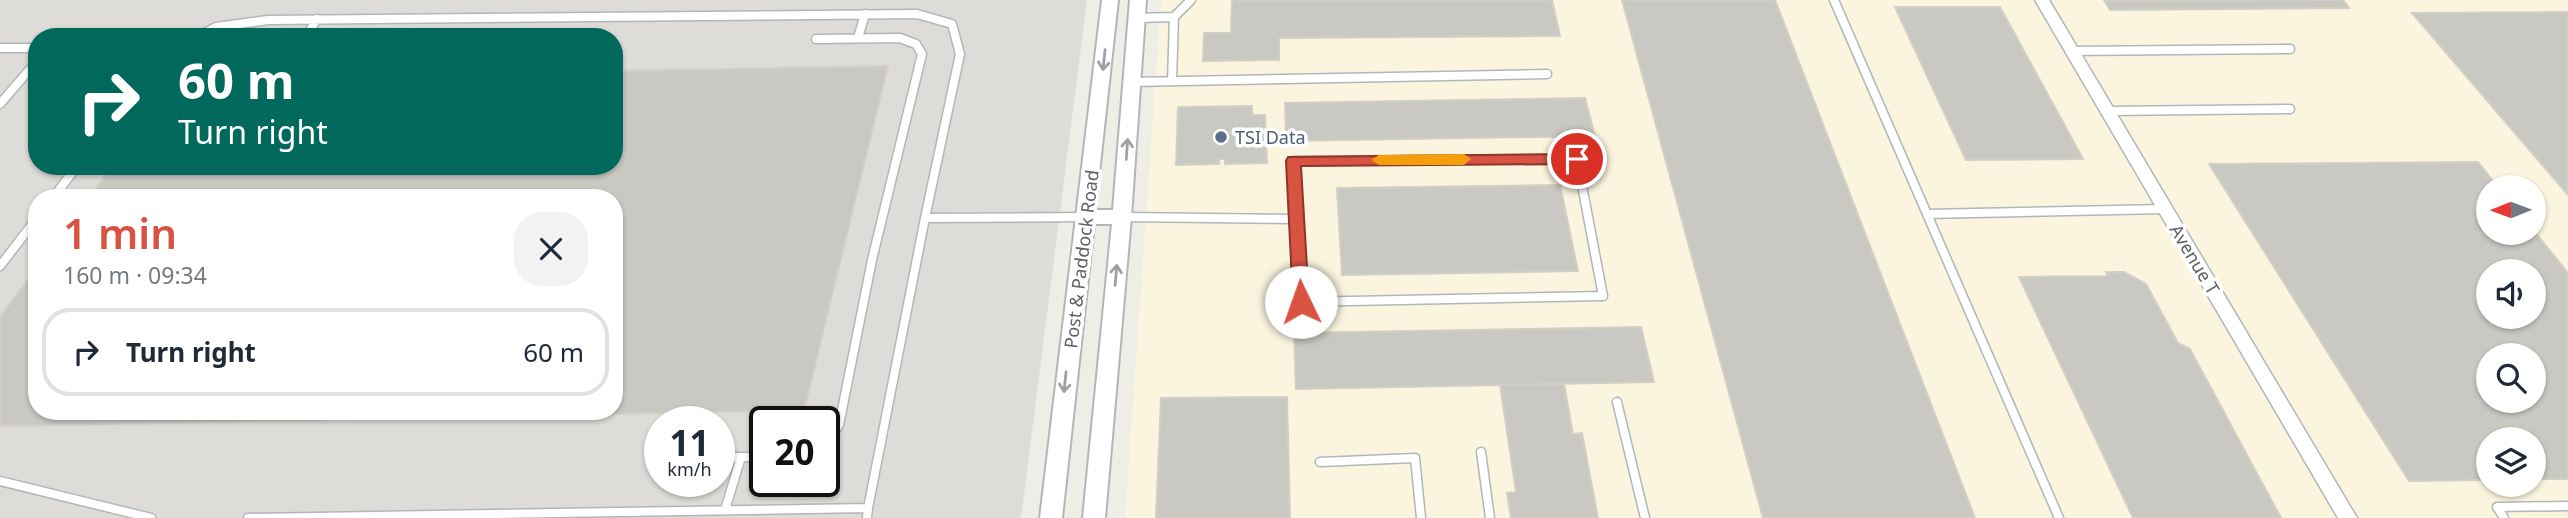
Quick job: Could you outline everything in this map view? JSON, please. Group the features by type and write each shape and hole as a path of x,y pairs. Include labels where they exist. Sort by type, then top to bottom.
{"street":[{"name":"Post & Paddock Road","path":"1051,518 1110,0"},
{"name":"Avenue T","path":"2042,0 2348,518"},
{"name":"Post & Paddock Road","path":"1094,518 1122,217 1137,9"},
{"path":"1087,217 1122,217"}],"lane":[{"path":"1172,81 1174,17 1191,0"},
{"path":"1834,0 2059,518"},
{"path":"1137,9 1174,17"},
{"path":"858,38 865,14"},
{"path":"214,28 268,20 317,19 917,14 952,24 960,54 867,513 784,514 725,510 646,515 248,518"},
{"path":"312,28 317,19"},
{"path":"816,39 900,38 916,44 922,54 872,260 840,420"},
{"path":"0,48 28,48"},
{"path":"2073,51 2290,49"},
{"path":"0,104 28,71"},
{"path":"1132,82 1547,74"},
{"path":"2108,111 2290,109"},
{"path":"1577,159 1603,296 1301,302 1297,219 1294,161 1577,159"},
{"path":"1927,215 2165,209"},
{"path":"925,218 1087,217"},
{"path":"1122,217 1297,219"},
{"path":"0,265 28,229"},
{"path":"1616,402 1645,518"},
{"path":"1481,452 1490,518"},
{"path":"735,457 749,457"},
{"path":"725,510 741,457"},
{"path":"1320,462 1415,458 1421,518"},
{"path":"0,481 150,518"},
{"path":"2504,518 2497,507 2568,506"}],"shaded area":[{"path":"0,0 1087,0 1021,518 0,518"},
{"path":"1161,0 2568,0 2568,518 1125,518"}],"building":[{"path":"1232,0 1552,0 1560,36 1279,38 1279,60 1203,61 1204,33 1231,33"},
{"path":"1622,0 1775,0 1975,518 1763,518"},
{"path":"2104,0 2343,0 2349,8 2110,10"},
{"path":"1895,7 2000,7 2083,159 1966,160"},
{"path":"2568,12 2568,195 2412,13"},
{"path":"888,66 805,406 749,406 749,411 735,411 735,406 644,406 644,413 623,414 623,189 95,189 106,175 623,175 623,71"},
{"path":"1585,98 1595,136 1286,141 1285,103"},
{"name":"TSI Data","path":"1252,106 1252,115 1265,115 1267,163 1225,164 1225,159 1219,159 1219,164 1176,165 1178,107"},
{"path":"2478,162 2488,175 2476,175 2476,245 2545,245 2568,273 2568,479 2546,479 2546,427 2476,427 2476,480 2409,481 2209,164"},
{"path":"1560,185 1578,271 1342,275 1337,188"},
{"path":"2106,272 2124,272 2146,284 2178,343 2190,349 2281,518 2133,518 2019,277 2108,276"},
{"path":"28,280 28,420 302,420 0,426 0,317"},
{"path":"1641,327 1654,382 1296,389 1294,333"},
{"path":"1564,384 1573,434 1582,433 1598,518 1511,518 1507,493 1516,492 1500,385"},
{"path":"1287,397 1290,518 1156,518 1161,398"}],"slow traffic":[{"path":"1379,160 1464,159"}],"place":[{"name":"TSI Data","path":"1221,137"}],"route":[{"path":"1301,302 1294,161 1577,159"}]}
